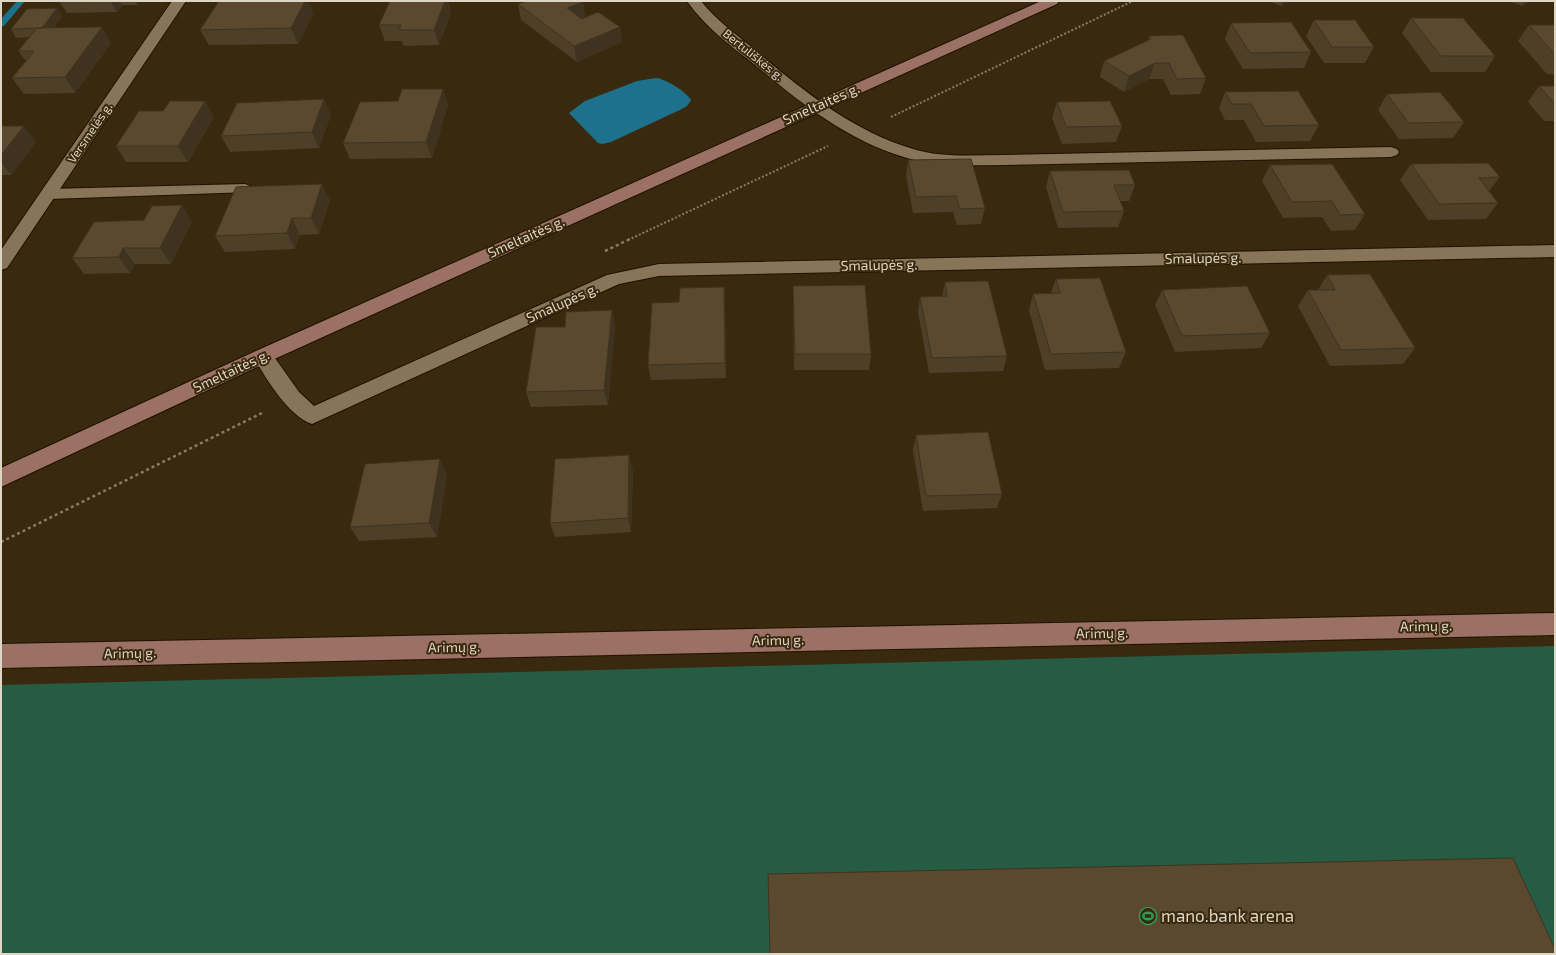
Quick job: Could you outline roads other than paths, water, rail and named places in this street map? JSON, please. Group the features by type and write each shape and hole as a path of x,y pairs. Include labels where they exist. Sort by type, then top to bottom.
{"main road":[{"name":"Smeltaitės g.","path":"1,478 263,356 1052,1"},
{"name":"Arimų g.","path":"1,656 1555,624"}],"street":[{"name":"Versmelės g.","path":"1,264 179,1"},
{"name":"Bertuliškės g.","path":"694,1 708,19 816,106"},
{"path":"816,106 858,132 886,145 907,153 946,159 1012,160 1391,152"},
{"name":"Smalupės g.","path":"263,356 292,398 312,416 614,280 659,270 1555,251"}],"lane":[{"path":"49,194 245,189"}],"water":[{"path":"656,78 670,83 680,89 691,100 687,106 611,142 602,144 598,143 569,113 585,101 637,81"}],"waterway":[{"path":"1,24 21,1"}],"place":[{"name":"mano.bank arena","path":"1148,916"}]}
